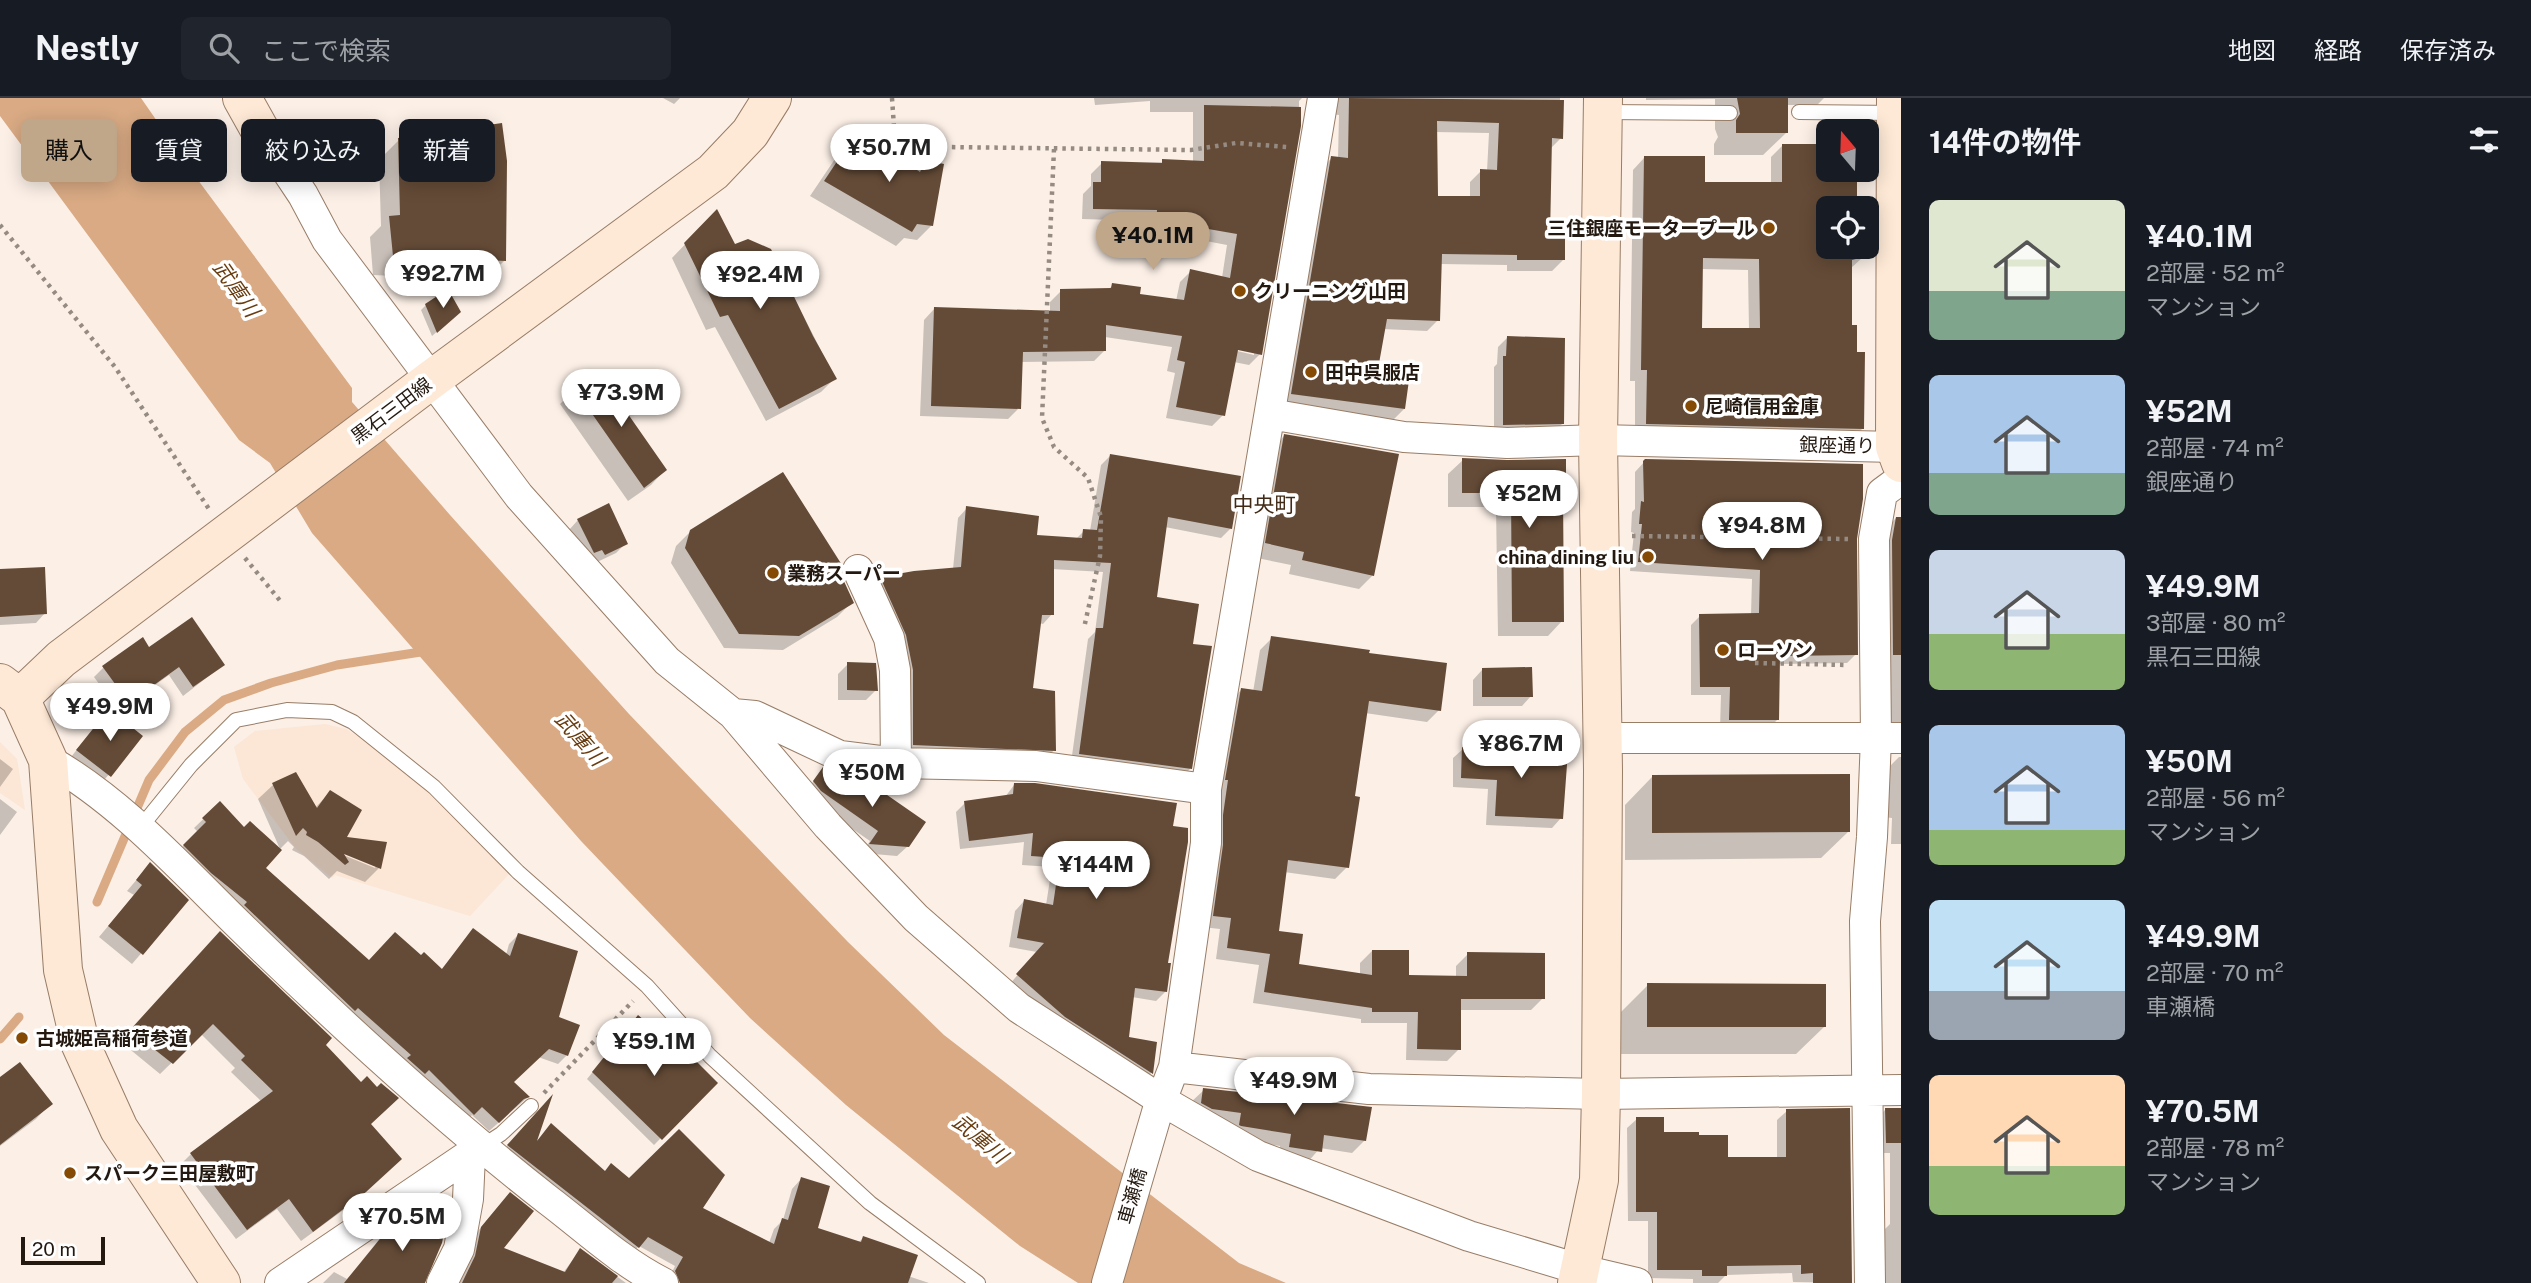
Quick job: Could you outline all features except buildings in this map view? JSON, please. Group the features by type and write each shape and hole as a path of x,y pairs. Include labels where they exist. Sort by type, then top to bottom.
{"street":[{"path":"242,98 254,119"},
{"name":"黒石三田線","path":"10,690 61,659 713,172 750,133 772,98"},
{"name":"車瀬橋","path":"1107,1283 1159,1104 1174,1066 1206,843 1206,789 1323,98"},
{"path":"1579,1278 1599,1180 1601,1094 1602,738 1598,440 1603,105"},
{"name":"銀座通り","path":"1270,414 1404,437 1507,443 1598,440 1899,463 1896,106"},
{"path":"294,182 327,240 425,385 537,517 667,661 733,714 828,826 916,918 1019,1008 1159,1104 1258,1156 1579,1278 1637,1283"},
{"path":"1870,1283 1868,980 1865,921 1872,838 1888,738 1874,666 1874,539 1882,493 1899,463"},
{"path":"858,570 889,638 895,670 896,763"},
{"path":"10,690 48,760 63,970 80,1043 119,1129 221,1283"},
{"path":"733,714 755,716 840,756 896,763 1036,766 1206,789"},
{"path":"1602,738 1888,738"},
{"path":"48,760 67,771 131,821 476,1151 610,1249 663,1283"},
{"path":"1174,1066 1369,1090 1601,1094 1901,1090"},
{"path":"280,1283 476,1151"},
{"path":"442,1283 459,1248 476,1151"}],"lane":[{"path":"1603,105 1730,113"},
{"path":"1799,112 1896,106"},
{"path":"131,821 236,720 287,710 332,712 353,722 434,787 518,872 647,986 710,1056 870,1203 978,1283"},
{"path":"476,1151 501,1134 531,1106"}],"path":[{"path":"892,98 894,127 907,141 945,147 1191,150 1236,143 1315,149"},
{"path":"1054,149 1042,418 1054,447 1088,478 1101,517 1100,556 1084,628"},
{"path":"0,225 115,367 235,529 282,603"},
{"path":"1600,536 1874,539"},
{"path":"1755,663 1874,666"},
{"path":"531,1106 647,986"}],"shaded area":[{"path":"325,724 346,729 403,764 509,874 470,916 335,875 332,878 296,849 243,779 234,747 255,731"},
{"path":"0,742 17,759 25,810 0,793"}],"water":[{"name":"武庫川","path":"0,98 141,98 156,119 131,119 131,182 199,182 352,388 352,402 629,714 848,942 944,1035 1239,1263 1286,1283 1078,1283 1020,1246 846,1105 750,1018 581,841 312,533 270,463 239,440 49,182 117,182 117,119 21,119 21,144 0,116"}],"waterway":[{"path":"97,902 149,780 185,732 224,700 271,683 337,665 427,651"},
{"path":"0,1039 19,1017"}],"place":[{"name":"三住銀座モータープール","path":"1769,228"},
{"name":"クリーニング山田","path":"1240,291"},
{"name":"田中呉服店","path":"1311,372"},
{"name":"尼崎信用金庫","path":"1691,406"},
{"name":"china dining liu","path":"1648,557"},
{"name":"業務スーパー","path":"773,573"},
{"name":"ローソン","path":"1723,650"},
{"name":"古城姫高稲荷参道","path":"22,1038"},
{"name":"スパーク三田屋敷町","path":"70,1173"}],"district":[{"name":"中央町","path":"1264,505"}]}
